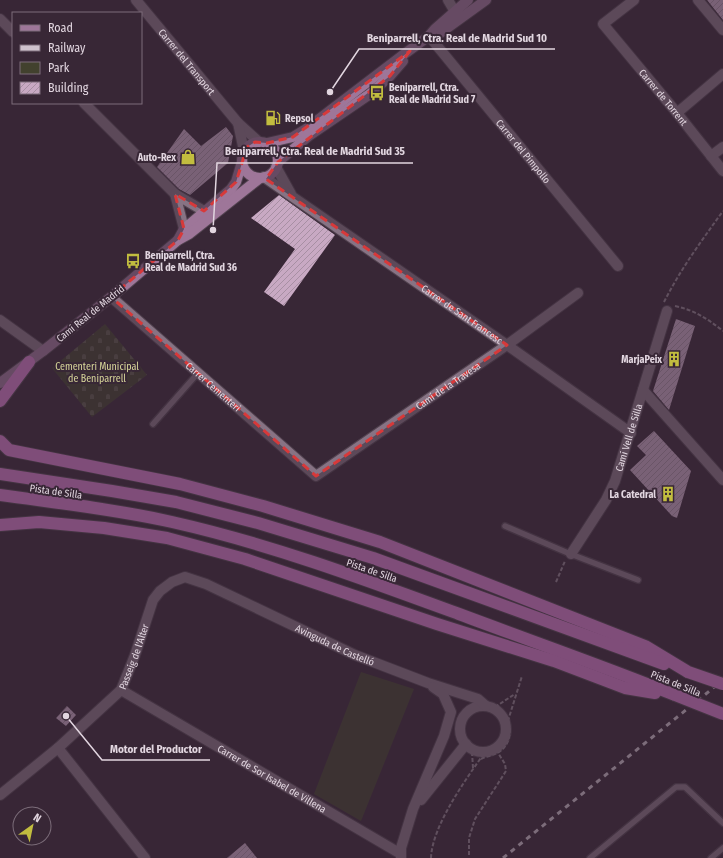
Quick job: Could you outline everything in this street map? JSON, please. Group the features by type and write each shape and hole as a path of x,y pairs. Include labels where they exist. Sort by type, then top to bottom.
{"highway":[{"path":"0,401 29,362"},
{"path":"0,441 9,450 180,484 263,506 380,542 645,646 688,672"},
{"name":"Pista de Silla","path":"0,474 176,502 258,523 373,558 640,656 723,684"},
{"name":"Pista de Silla","path":"5,496 108,510 171,522 251,542 364,579 630,677 723,714"},
{"path":"0,525 39,522 104,528 167,538 245,559 437,624 554,661 625,688 674,695"}],"street":[{"name":"Carrer del Transport","path":"136,0 238,123 263,142"},
{"path":"448,0 458,16"},
{"path":"458,16 468,0"},
{"path":"410,51 390,76 370,94 310,135 277,164 271,174 262,178 250,175 243,167 242,162 244,151 250,144 293,136 306,129 410,51 434,35 458,16 486,0"},
{"name":"Carrer de Torrent","path":"634,0 603,24 723,171"},
{"path":"698,0 723,30"},
{"path":"0,19 12,31"},
{"name":"Carrer del Pimpollo","path":"434,35 618,266"},
{"path":"677,113 723,74"},
{"path":"85,104 175,194 204,211"},
{"name":"Carrer del Transport","path":"238,123 244,151"},
{"path":"263,142 276,151 277,164"},
{"path":"711,156 723,147"},
{"name":"Camí Real de Madrid","path":"178,240 184,229 231,189 236,182 242,162"},
{"name":"Carrer de Sant Francesc","path":"277,164 292,196"},
{"name":"Carrer de Sant Francesc","path":"262,178 292,196 631,433"},
{"name":"Camí Real de Madrid","path":"0,383 111,297 178,240 189,234 262,178"},
{"path":"175,194 184,229"},
{"name":"Camí de la Travesa","path":"316,476 507,345 578,293"},
{"name":"Carrer Cementeri","path":"111,297 316,476"},
{"name":"Camí Vell de Silla","path":"571,554 611,490 621,465 666,307"},
{"path":"0,320 43,351"},
{"path":"643,390 723,480"},
{"name":"Avinguda de Castelló","path":"185,577 206,584 355,655 428,683 478,699 489,707"},
{"name":"Passeig de l'Alter","path":"0,795 58,748 121,690 135,655 153,600 160,591 172,582 185,577"},
{"path":"401,856 401,848 414,809 444,736 451,712 443,694 428,683"},
{"name":"Carrer de Sor Isabel de Villena","path":"121,690 401,856"},
{"path":"479,706 489,707 499,713 507,723 506,734 497,750 482,756 469,747 463,740 460,730 461,724 467,712 479,706"},
{"path":"444,736 460,730"},
{"path":"414,809 469,747"},
{"path":"58,748 145,858"}],"lane":[{"path":"153,424 198,373"},
{"path":"505,526 638,580"},
{"path":"590,858 676,788 685,787 723,823"},
{"path":"711,858 723,848"}],"path":[{"path":"666,307 702,241 723,211"},
{"path":"666,307 674,306 687,308 708,319 723,331"},
{"path":"556,582 563,565"},
{"path":"431,858 432,842 452,803 473,769 482,756 505,746 509,739 510,733 507,723 522,676"},
{"path":"489,707 516,693"},
{"path":"469,747 473,769"},
{"path":"470,856 469,838 475,819 506,771 505,764 497,750"}],"highlighted area":[{"path":"410,51 390,76 278,162 266,179 507,345 316,476 111,297 178,240 184,229 175,194 204,211 236,182 247,147 255,142 267,143 293,137"}],"green space":[{"name":"Cementeri Municipal de Beniparrell","path":"105,324 147,375 92,417 52,368"},
{"path":"361,672 414,689 361,821 314,794"}],"building":[{"path":"707,0 723,0 723,20"},
{"name":"Auto-Rex","path":"226,127 233,136 228,163 190,195 179,189 157,167 184,129 201,146"},
{"path":"279,195 335,235 284,306 264,292 295,249 251,218"},
{"name":"MarjaPeix","path":"676,319 695,326 669,410 653,391"},
{"name":"La Catedral","path":"654,431 691,471 677,518 672,516 630,470 646,455 637,446"},
{"path":"67,706 76,715 66,726 56,718"},
{"path":"245,843 257,858 227,858"}],"railway":[{"path":"503,858 723,680"}],"place":[{"name":"Beniparrell, Ctra. Real de Madrid Sud 10","path":"330,92"},
{"name":"Beniparrell, Ctra. Real de Madrid Sud 7","path":"377,93"},
{"name":"Repsol","path":"273,118"},
{"name":"Auto-Rex","path":"188,157"},
{"name":"Beniparrell, Ctra. Real de Madrid Sud 35","path":"213,230"},
{"name":"Beniparrell, Ctra. Real de Madrid Sud 36","path":"133,261"},
{"name":"MarjaPeix","path":"674,359"},
{"name":"La Catedral","path":"668,494"},
{"name":"Motor del Productor","path":"66,716"}]}
